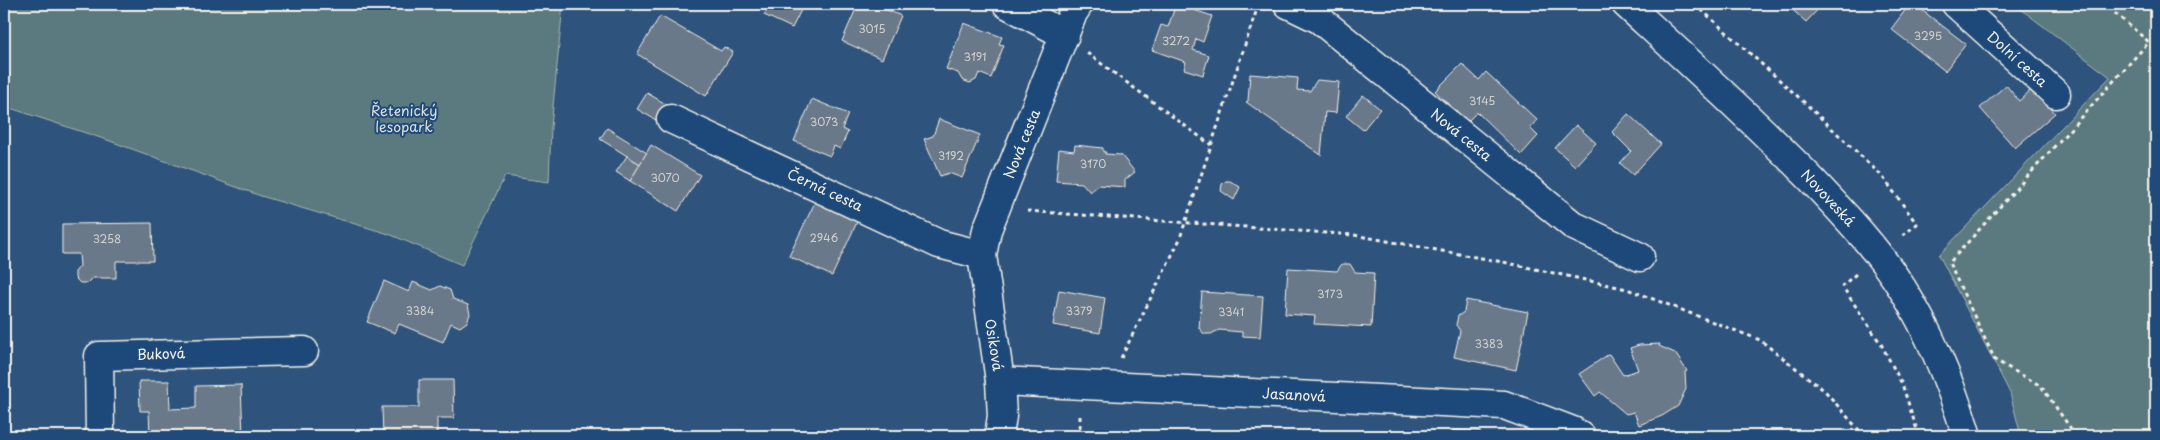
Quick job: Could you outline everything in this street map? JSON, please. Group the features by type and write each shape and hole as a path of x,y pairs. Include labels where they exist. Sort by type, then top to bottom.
{"street":[{"path":"1007,4 1065,35"},
{"name":"Nová cesta","path":"982,254 987,230 1079,4"},
{"name":"Nová cesta","path":"1288,4 1319,19 1574,226 1640,257"},
{"name":"Novoveská","path":"1626,4 1775,143 1846,216 1880,256 1928,334 1953,390 1967,436"},
{"name":"Dolní cesta","path":"1956,4 2056,94"},
{"name":"Černá cesta","path":"671,119 939,244 982,254"},
{"name":"Osiková","path":"982,254 1000,381 1002,416 999,436"},
{"name":"Buková","path":"100,436 99,356 304,351"},
{"name":"Jasanová","path":"1000,381 1504,405 1573,431 1581,436"}],"path":[{"path":"1108,386 1179,240 1259,4"},
{"path":"2076,436 2041,386 1996,360 1949,263 2149,42 2104,4"},
{"path":"1089,54 1211,145"},
{"path":"996,208 1354,234 1503,262 1627,289 1760,340 1825,391 1864,436"}],"green space":[{"name":"Řetenický lesopark","path":"4,4 563,4 551,127 549,182 505,176 462,265 389,234 261,196 110,141 4,106"},
{"path":"2014,4 2156,4 2156,436 2021,436 2010,393 1939,255 2110,77"}],"building":[{"path":"770,4 804,4 792,28 764,15"},
{"path":"858,4 874,4 901,16 882,59 842,41"},
{"path":"1176,4 1212,16 1203,42 1196,39 1193,50 1209,55 1203,75 1184,69 1186,62 1152,50 1161,25 1168,27"},
{"path":"1786,4 1823,4 1806,22"},
{"path":"1910,4 1914,4 1966,44 1945,71 1891,29"},
{"path":"660,16 721,51 724,47 733,52 706,96 637,54"},
{"path":"964,23 1002,37 999,44 1004,45 991,78 979,73 976,80 970,83 962,80 958,73 946,69"},
{"path":"1462,64 1479,80 1486,72 1537,120 1530,128 1538,136 1521,155 1477,112 1467,122 1435,91"},
{"path":"1250,74 1298,78 1297,90 1310,91 1317,80 1339,82 1336,113 1325,112 1321,155 1246,102 1248,101"},
{"path":"2006,85 2019,101 2033,88 2055,113 2015,148 1980,108"},
{"path":"647,93 671,107 661,123 637,109"},
{"path":"1363,95 1380,109 1363,130 1346,116"},
{"path":"812,99 848,114 842,129 848,132 840,149 834,146 830,156 794,141"},
{"path":"1628,114 1661,144 1633,175 1620,163 1631,151 1612,132"},
{"path":"939,119 980,135 962,178 949,173 940,176 924,139 933,136"},
{"path":"1576,125 1596,143 1575,166 1555,148"},
{"path":"607,128 647,153 640,164 600,139"},
{"path":"651,145 700,175 678,211 630,181"},
{"path":"1075,145 1103,148 1103,152 1106,152 1105,154 1121,155 1135,172 1125,180 1125,187 1099,185 1090,192 1082,183 1056,181 1059,149 1074,151"},
{"path":"627,156 640,164 630,181 616,172"},
{"path":"1230,181 1240,187 1234,200 1221,191 1222,184"},
{"path":"816,200 858,220 832,276 789,256"},
{"path":"152,223 153,261 116,261 116,278 92,278 87,283 80,283 75,278 75,272 80,266 79,254 62,254 62,224"},
{"path":"1342,264 1350,264 1355,272 1374,273 1371,327 1314,324 1315,316 1285,314 1288,268 1337,271"},
{"path":"384,281 409,292 413,282 432,290 440,286 450,290 453,299 468,305 470,314 467,322 460,327 451,323 443,342 399,324 395,333 367,322"},
{"path":"1059,290 1105,298 1100,333 1053,325"},
{"path":"1202,292 1263,296 1260,337 1242,336 1242,332 1219,330 1211,334 1204,334 1199,328"},
{"path":"1466,300 1528,312 1516,370 1454,357 1460,331 1456,325 1458,316 1464,312"},
{"path":"1660,344 1659,346 1675,353 1687,371 1685,372 1686,389 1678,406 1662,416 1639,425 1634,412 1626,414 1600,392 1595,396 1579,374 1609,354 1623,375 1638,370 1630,348 1639,345"},
{"path":"419,380 453,380 454,418 437,418 437,436 383,436 382,407 419,407"},
{"path":"139,381 169,381 170,409 196,408 196,386 241,385 243,436 150,436 149,411 140,411"},
{"path":"889,430 900,436 886,436"},
{"path":"1451,430 1480,431 1480,436 1451,436"}]}
